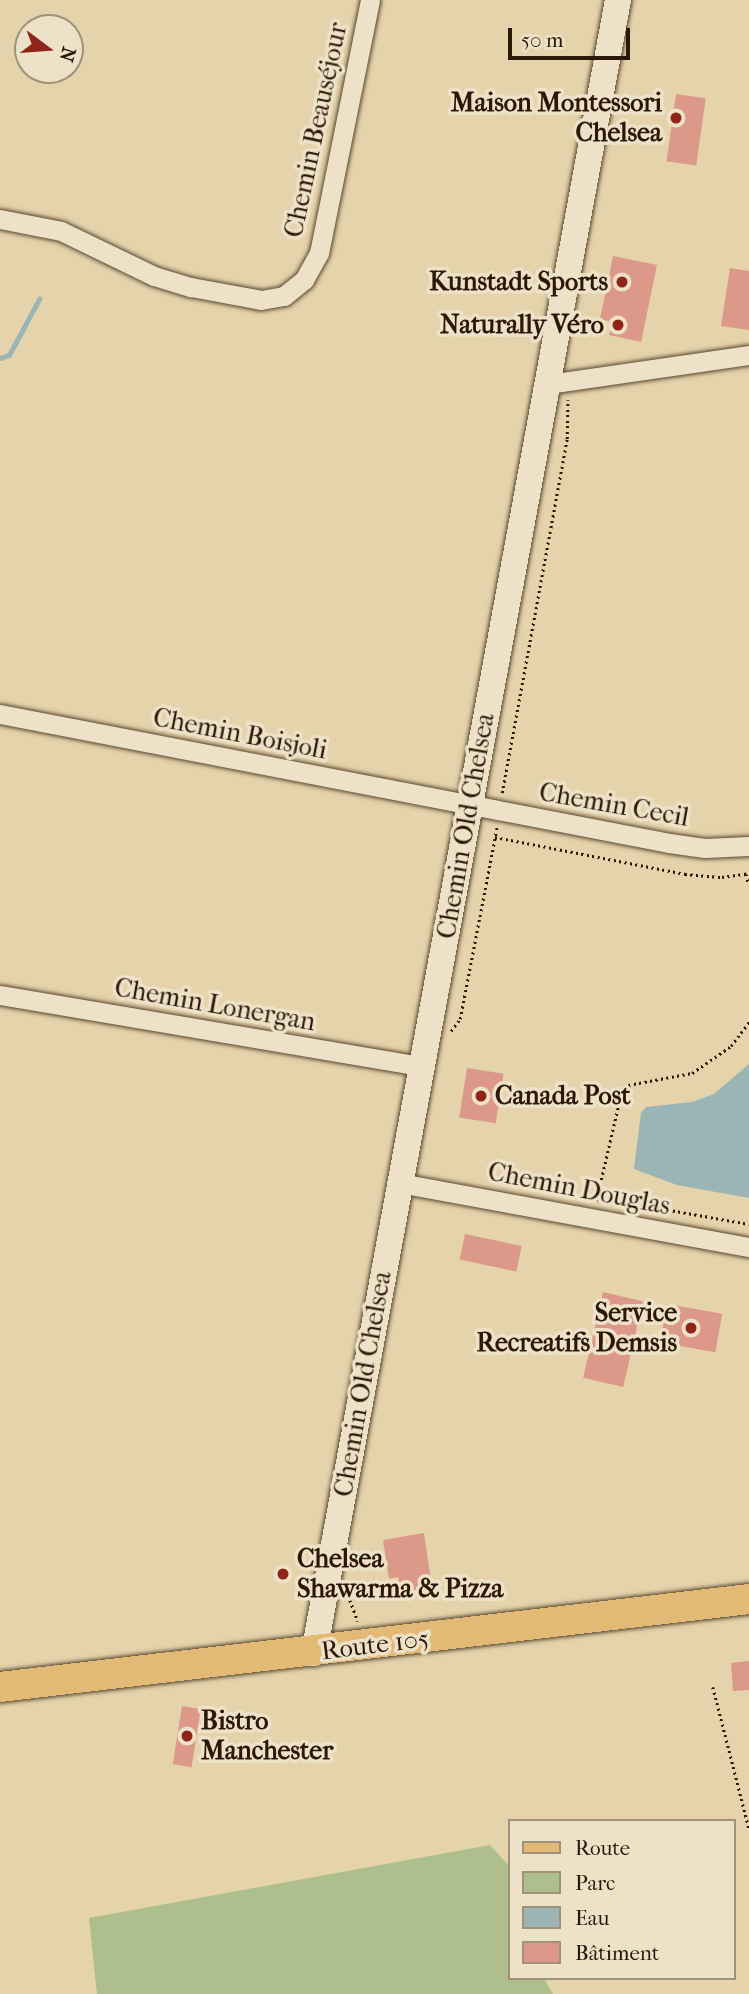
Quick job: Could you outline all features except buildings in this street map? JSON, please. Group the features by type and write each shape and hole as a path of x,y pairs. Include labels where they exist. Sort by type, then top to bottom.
{"main road":[{"name":"Route 105","path":"0,1687 314,1653 749,1599"}],"street":[{"name":"Chemin Beauséjour","path":"0,219 61,231 154,276 191,287 261,300 284,296 304,280 319,253 370,0"},
{"name":"Chemin Old Chelsea","path":"314,1653 469,806 560,382 618,0"},
{"path":"560,382 749,355"},
{"name":"Chemin Boisjoli","path":"0,714 469,806"},
{"name":"Chemin Cecil","path":"469,806 681,845 749,846"},
{"name":"Chemin Lonergan","path":"0,995 422,1066"},
{"name":"Chemin Douglas","path":"400,1183 749,1247"}],"path":[{"path":"449,1035 460,1019 567,439 560,382"},
{"path":"495,837 685,874 747,873 749,885"},
{"path":"593,1218 623,1086 692,1073 730,1046 749,1022"},
{"path":"597,1197 749,1224"},
{"path":"348,1590 349,1606 362,1629"},
{"path":"713,1686 749,1828"}],"green space":[{"path":"490,1845 508,1865 508,1980 545,1980 553,1994 97,1994 89,1918"}],"water":[{"path":"749,1064 749,1198 677,1185 634,1169 641,1113 646,1107 692,1102 714,1094"}],"waterway":[{"path":"0,358 9,355 39,299"}],"place":[{"name":"Maison Montessori Chelsea","path":"676,118"},
{"name":"Kunstadt Sports","path":"622,282"},
{"name":"Naturally Véro","path":"618,325"},
{"name":"Canada Post","path":"481,1096"},
{"name":"Service Recreatifs Demsis","path":"691,1328"},
{"name":"Chelsea Shawarma & Pizza","path":"283,1574"},
{"name":"Bistro Manchester","path":"187,1736"}]}
